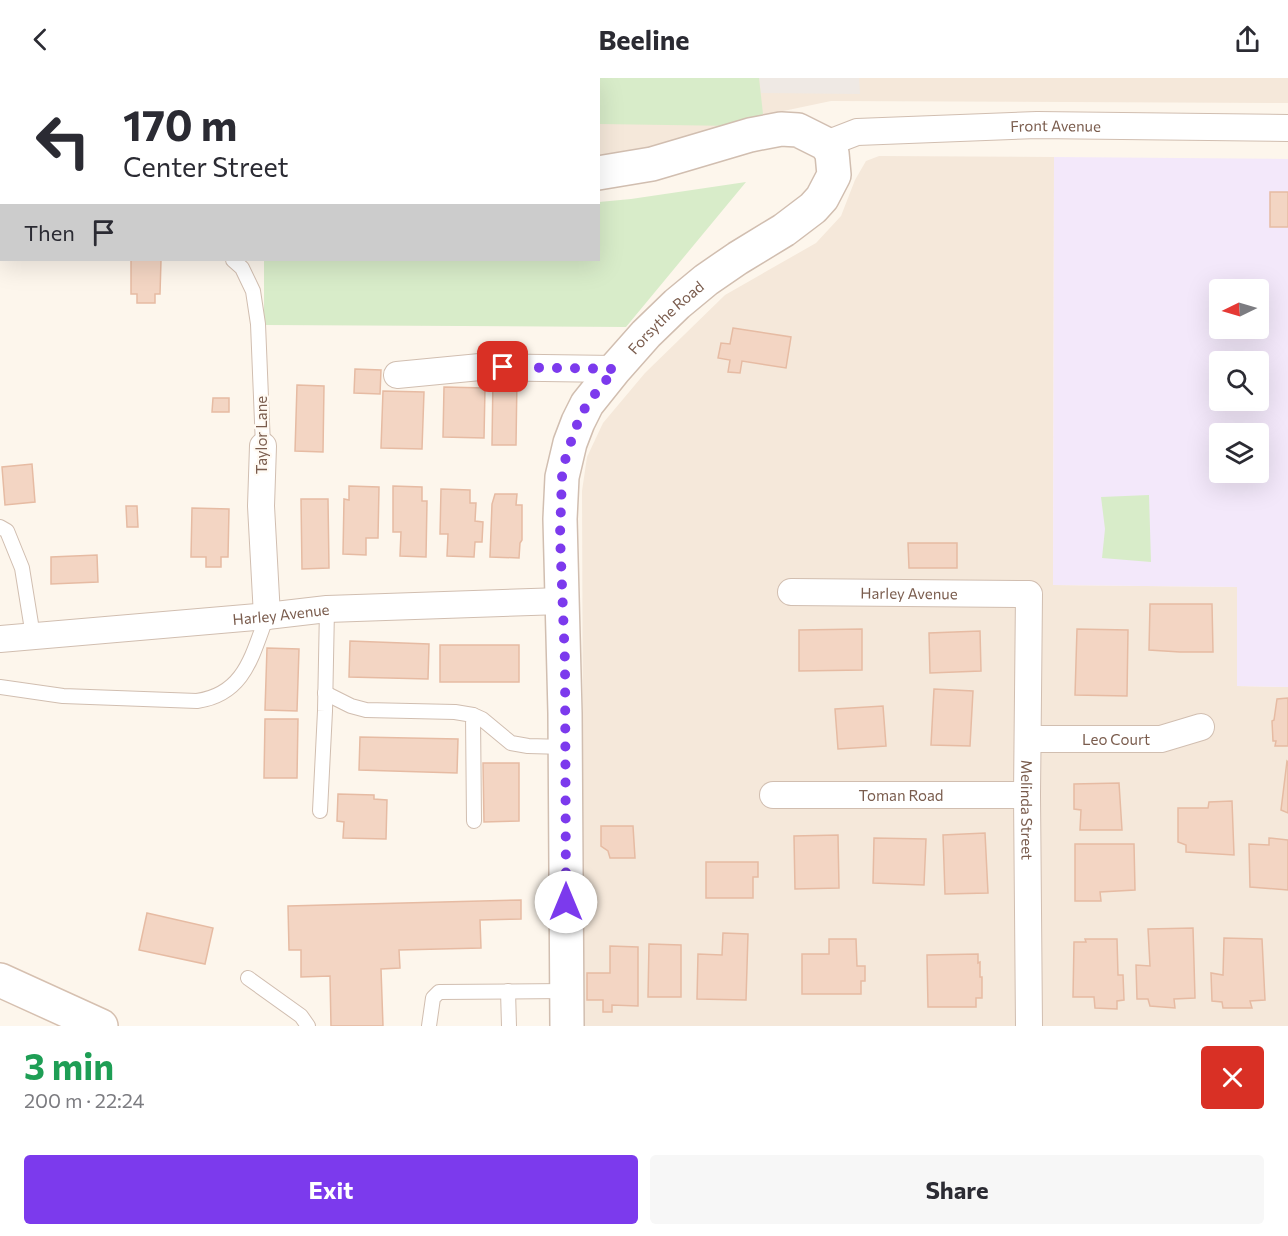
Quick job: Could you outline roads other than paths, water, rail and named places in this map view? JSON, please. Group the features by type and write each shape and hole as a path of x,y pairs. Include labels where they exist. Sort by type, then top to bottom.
{"street":[{"name":"Front Avenue","path":"826,144 858,132 1038,125 1288,128"},
{"path":"600,173 660,162 768,130 798,130 826,144"},
{"name":"Forsythe Road","path":"567,1026 565,662 560,499 566,456 587,404 615,369 661,319 706,280 784,230 813,208 822,198 834,175 832,153 826,144"},
{"path":"397,375 480,367 615,369"},
{"name":"Taylor Lane","path":"263,446 261,506 267,616"},
{"name":"Harley Avenue","path":"791,592 1029,594"},
{"name":"Melinda Street","path":"1029,594 1027,795 1029,1026"},
{"name":"Harley Avenue","path":"0,639 327,609 562,601"},
{"name":"Leo Court","path":"1029,739 1161,739 1201,727"},
{"name":"Toman Road","path":"773,795 1027,795"},
{"path":"0,980 101,1026"}],"lane":[{"name":"Taylor Lane","path":"234,261 242,268 253,291 258,324 263,446"},
{"path":"0,527 7,531 22,568 33,636"},
{"path":"320,811 327,609"},
{"path":"0,687 63,696 197,701 209,699 225,692 240,680 267,616"},
{"path":"325,693 351,706 366,710 455,712 473,715 482,719 511,743 565,747"},
{"path":"473,715 474,821"},
{"path":"248,978 300,1016 308,1026"},
{"path":"429,1026 433,998 439,992 566,991"},
{"path":"508,992 509,1026"}]}
